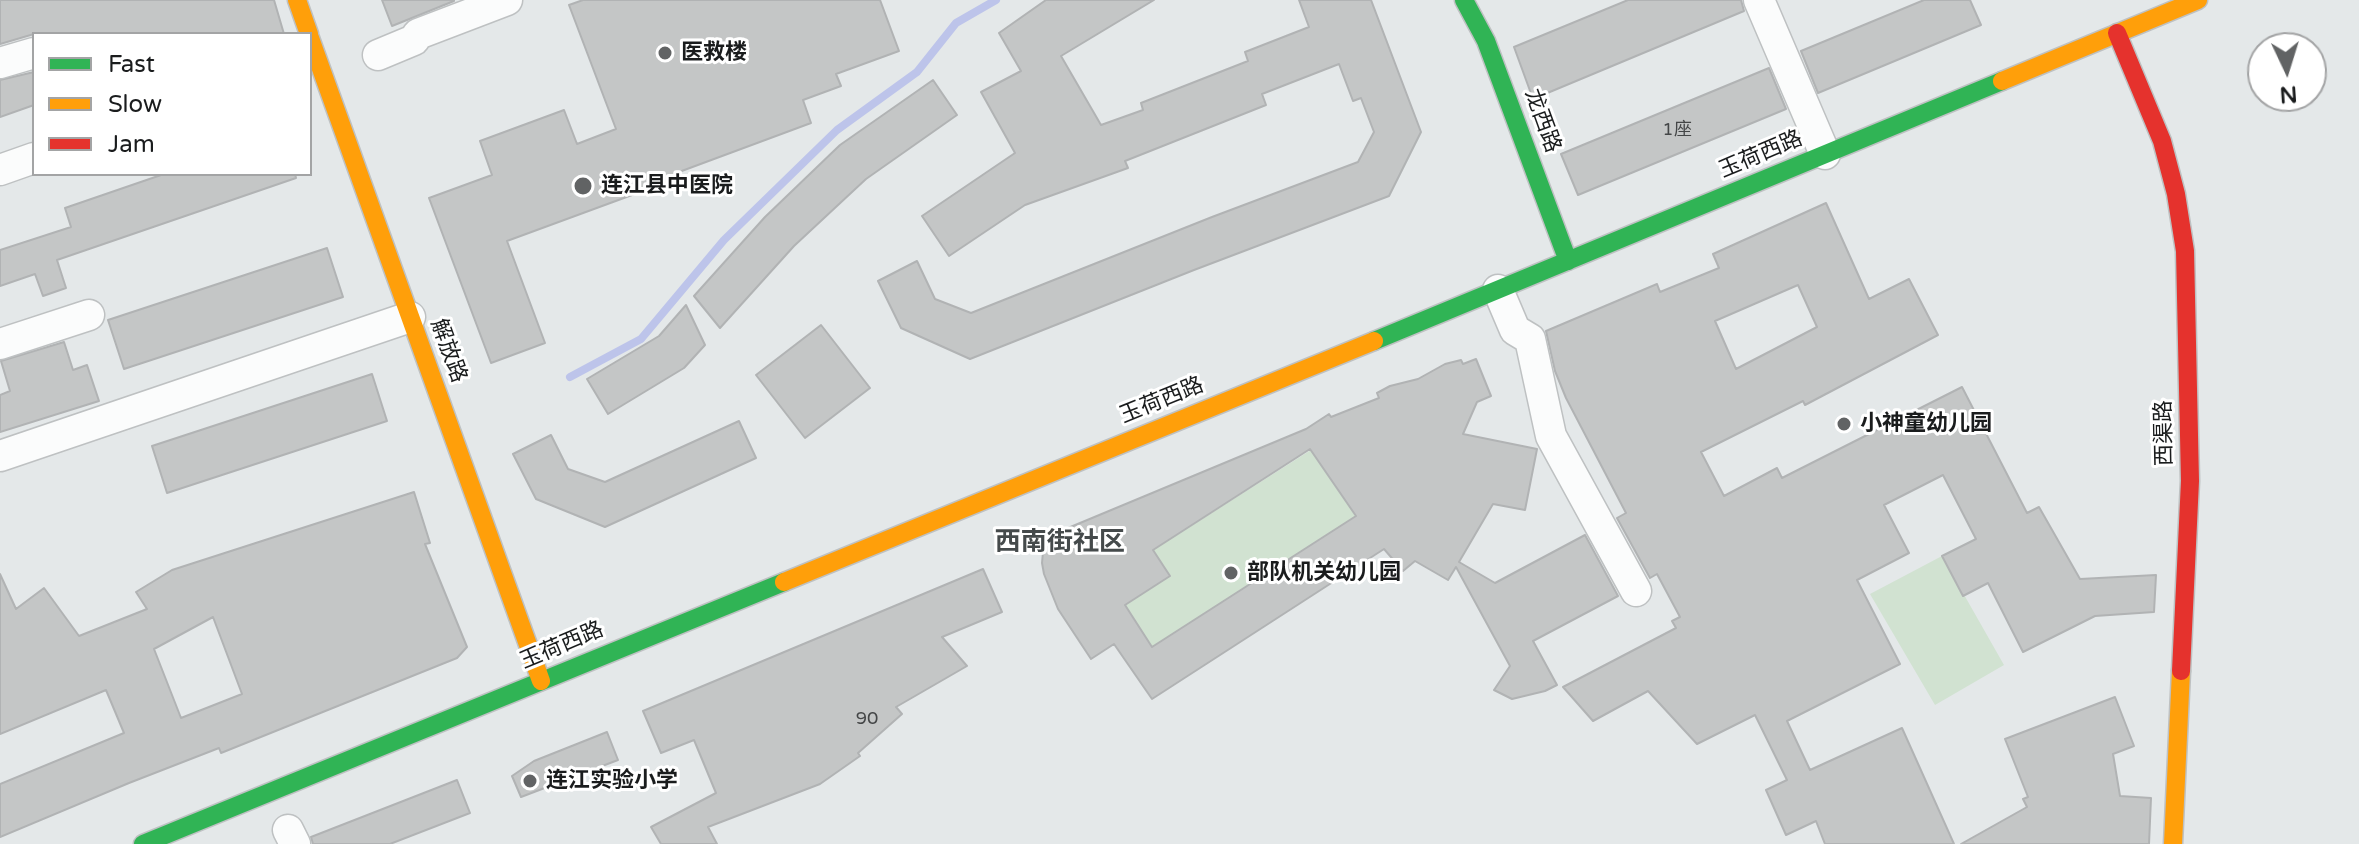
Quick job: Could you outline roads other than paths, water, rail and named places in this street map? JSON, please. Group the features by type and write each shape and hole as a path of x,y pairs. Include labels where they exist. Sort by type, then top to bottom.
{"main road":[{"name":"解放路","path":"297,0 308,32"},
{"name":"龙西路","path":"1464,0 1486,41 1568,261"},
{"name":"玉荷西路","path":"143,844 2198,0"},
{"name":"西渠路","path":"2117,33 2162,141 2176,194 2185,251 2190,481 2173,844"},
{"name":"解放路","path":"312,44 541,681"}],"street":[{"path":"378,55 414,40 418,34 507,0"},
{"path":"1759,0 1825,154"},
{"path":"0,63 32,54"},
{"path":"0,170 32,159"},
{"path":"1498,290 1515,330 1530,339 1551,436 1636,591"},
{"path":"0,344 89,315"},
{"path":"0,456 410,317"}],"waterway":[{"path":"570,377 641,339 724,240 837,130 917,72 956,23 996,0"}],"place":[{"name":"医救楼","path":"665,53"},
{"name":"连江县中医院","path":"583,186"},
{"name":"小神童幼儿园","path":"1844,424"},
{"name":"部队机关幼儿园","path":"1231,573"},
{"name":"连江实验小学","path":"530,781"}],"district":[{"name":"西南街社区","path":"1060,543"}]}
